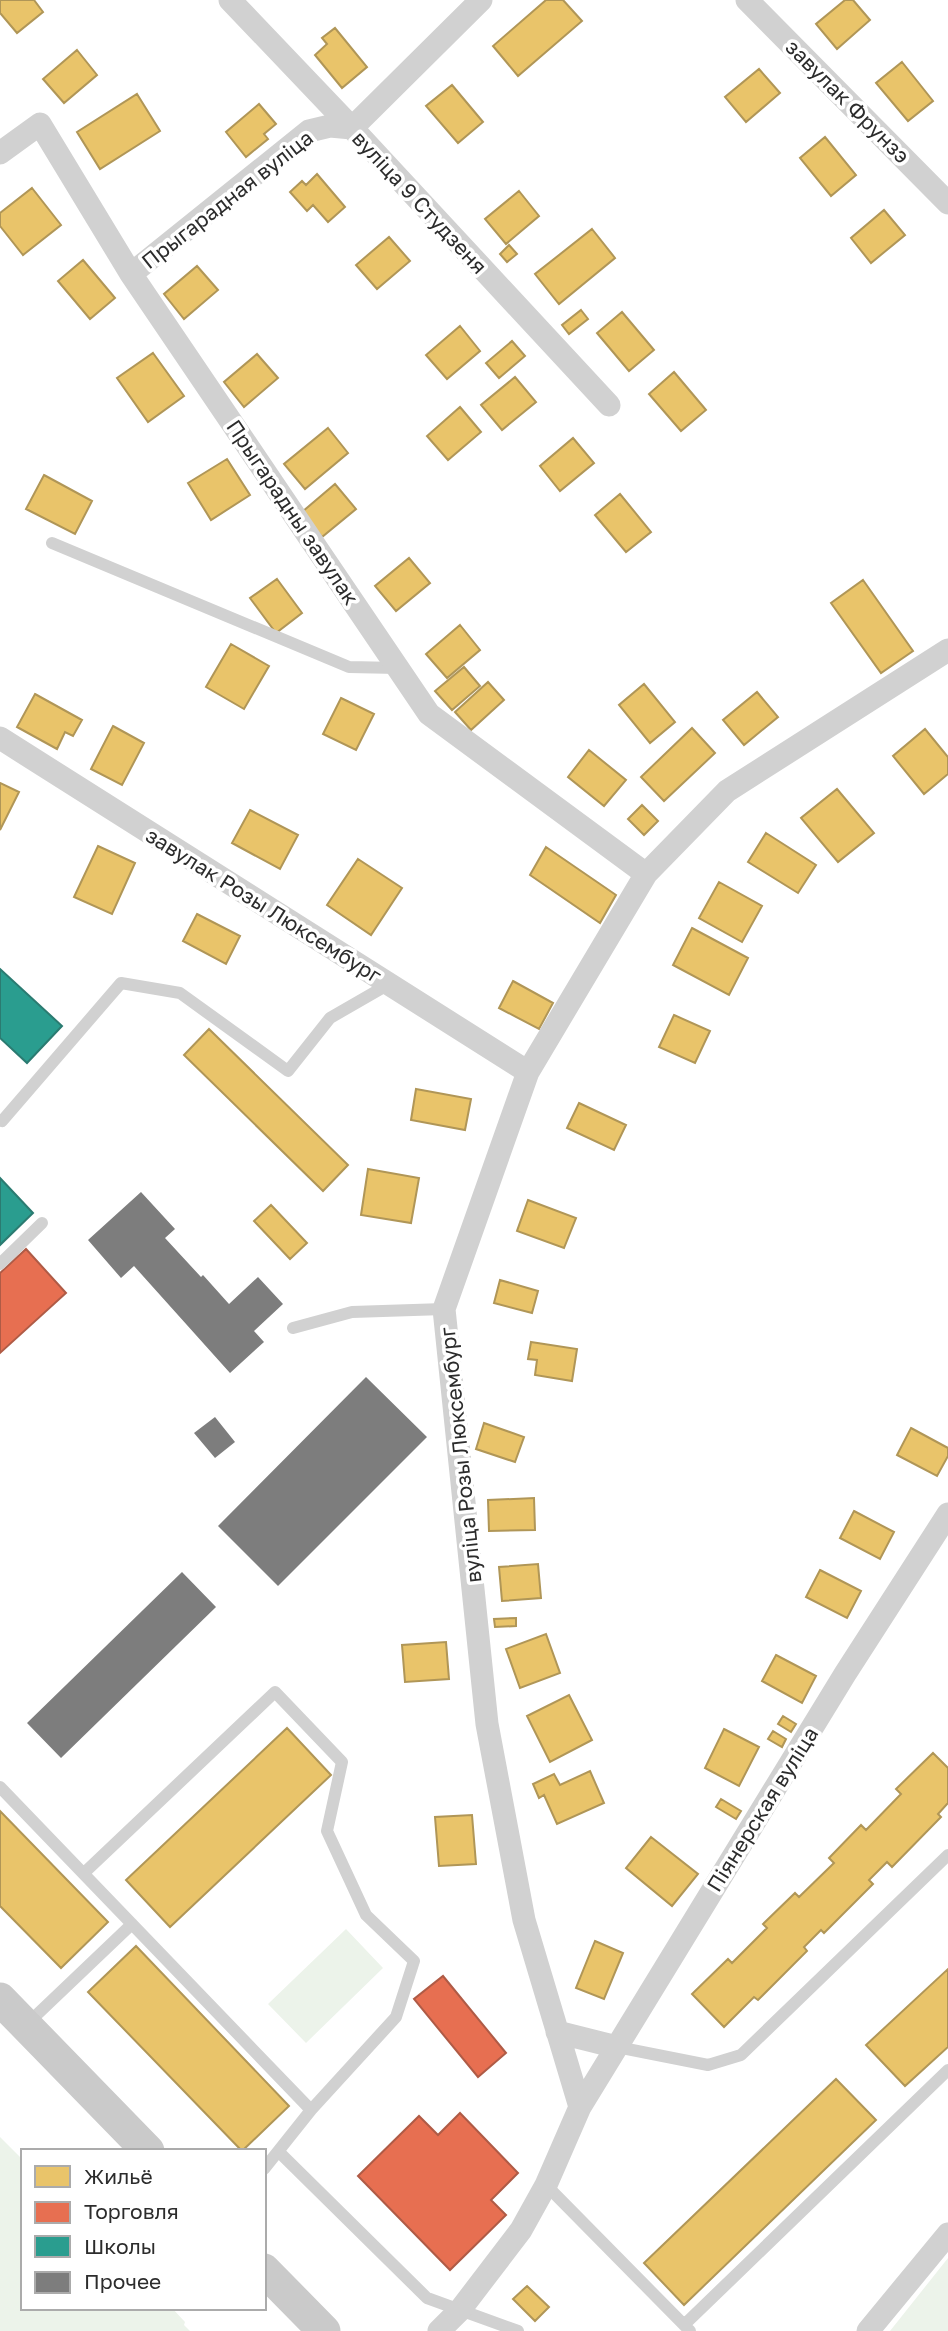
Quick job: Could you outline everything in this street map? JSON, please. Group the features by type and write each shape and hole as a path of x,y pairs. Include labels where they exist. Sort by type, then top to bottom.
{"main road":[{"path":"0,1999 146,2149"},
{"path":"266,2272 324,2331"}],"street":[{"name":"вуліца 9 Студзеня","path":"230,0 609,405"},
{"path":"352,128 481,0"},
{"name":"завулак Фрунзэ","path":"747,0 948,203"},
{"name":"Прыгарадны завулак","path":"0,153 40,124 131,274 429,714 646,874"},
{"name":"Прыгарадная вуліца","path":"131,274 309,131 330,126 352,128"},
{"name":"вуліца Розы Люксембург","path":"580,2107 524,1920 487,1724 444,1309 528,1072 646,874 727,791 948,650"},
{"name":"завулак Розы Люксембург","path":"0,738 528,1072"},
{"name":"Піянерская вуліца","path":"439,2331 460,2310 521,2230 546,2185 580,2107 845,1674 948,1514"},
{"path":"557,2032 617,2047"},
{"path":"868,2331 948,2234"}],"lane":[{"path":"52,542 349,667 398,668"},
{"path":"0,1119 2,1121 121,983 180,993 288,1071 330,1018 389,984"},
{"path":"0,1264 42,1223"},
{"path":"293,1328 352,1312 444,1309"},
{"path":"84,1873 275,1692 342,1762 327,1830 366,1915 414,1961 396,2017 311,2110 266,2167"},
{"path":"0,1787 311,2110"},
{"path":"617,2047 708,2065 741,2055 948,1855"},
{"path":"26,2025 132,1924"},
{"path":"546,2185 687,2328 948,2070"},
{"path":"279,2152 427,2298 518,2331"}],"shaded area":[{"path":"346,1929 383,1968 306,2043 268,2004"},
{"path":"0,2137 21,2158 21,2310 174,2310 190,2331 0,2331"},
{"path":"948,2258 948,2331 890,2331"}],"building: Жильё":[{"path":"0,0 34,0 43,12 17,33 0,13"},
{"path":"546,0 563,0 582,21 518,76 493,46"},
{"path":"845,0 853,0 870,20 837,49 816,24"},
{"path":"335,28 367,67 342,88 315,55 327,44 322,38"},
{"path":"77,50 97,75 64,103 43,79"},
{"path":"902,62 933,101 908,121 876,83"},
{"path":"759,69 780,93 746,122 725,97"},
{"path":"452,85 483,122 458,143 426,106"},
{"path":"137,94 160,131 100,169 77,132"},
{"path":"259,104 276,124 264,134 268,139 246,157 226,132"},
{"path":"825,137 856,175 831,196 800,158"},
{"path":"317,174 345,207 328,222 313,205 307,211 290,192 302,181 306,185"},
{"path":"32,188 61,225 23,255 0,226 0,213"},
{"path":"519,191 539,216 506,244 485,219"},
{"path":"884,210 905,235 871,263 851,238"},
{"path":"592,229 615,258 559,304 535,274"},
{"path":"389,237 410,261 377,289 356,265"},
{"path":"509,245 517,254 507,262 500,254"},
{"path":"83,260 115,298 90,319 58,281"},
{"path":"197,266 218,290 184,319 164,294"},
{"path":"581,310 588,319 569,334 562,325"},
{"path":"622,312 654,350 629,371 597,333"},
{"path":"460,326 480,351 447,379 426,355"},
{"path":"512,341 525,356 499,378 486,363"},
{"path":"153,353 184,396 148,422 117,378"},
{"path":"257,354 278,378 244,407 224,382"},
{"path":"674,372 706,410 681,431 649,394"},
{"path":"515,377 536,402 502,430 481,405"},
{"path":"460,407 481,432 448,460 427,436"},
{"path":"328,428 348,453 305,489 284,464"},
{"path":"573,438 594,463 560,491 540,466"},
{"path":"227,459 250,495 211,520 188,483"},
{"path":"44,475 92,501 75,534 26,509"},
{"path":"335,484 356,509 322,537 302,512"},
{"path":"620,494 651,532 626,552 595,515"},
{"path":"409,558 430,583 396,611 375,586"},
{"path":"277,579 302,613 276,633 250,598"},
{"path":"863,580 913,651 881,673 831,603"},
{"path":"460,625 480,650 447,678 426,654"},
{"path":"231,644 269,666 244,709 206,687"},
{"path":"464,667 480,686 452,710 435,691"},
{"path":"488,682 504,700 471,730 455,712"},
{"path":"644,684 675,722 650,743 619,705"},
{"path":"757,692 778,717 744,745 723,720"},
{"path":"35,694 82,720 73,736 65,732 57,749 17,727"},
{"path":"341,698 374,714 356,750 323,734"},
{"path":"113,726 144,743 122,785 91,769"},
{"path":"692,728 715,753 664,801 641,777"},
{"path":"925,729 948,757 948,774 924,794 893,756"},
{"path":"589,750 626,780 604,806 568,777"},
{"path":"0,783 19,792 0,830"},
{"path":"837,789 874,833 838,862 801,818"},
{"path":"642,805 658,821 644,835 628,819"},
{"path":"250,810 298,835 280,869 232,843"},
{"path":"766,833 816,865 798,893 748,862"},
{"path":"98,846 135,863 112,914 74,897"},
{"path":"546,847 616,895 600,923 530,875"},
{"path":"358,859 402,888 371,935 327,905"},
{"path":"719,882 762,906 742,942 699,918"},
{"path":"197,914 240,936 226,964 183,941"},
{"path":"692,928 748,958 729,995 673,965"},
{"path":"513,981 553,1003 539,1029 499,1008"},
{"path":"674,1015 710,1031 695,1063 659,1047"},
{"path":"209,1029 348,1165 323,1191 184,1055"},
{"path":"416,1089 471,1099 465,1130 411,1120"},
{"path":"579,1103 626,1125 614,1150 567,1128"},
{"path":"368,1169 419,1178 411,1223 361,1215"},
{"path":"528,1200 576,1218 564,1248 517,1231"},
{"path":"271,1205 307,1243 290,1259 254,1221"},
{"path":"500,1280 538,1291 532,1313 494,1303"},
{"path":"531,1342 577,1349 572,1381 535,1375 537,1360 528,1359"},
{"path":"484,1423 524,1437 515,1462 476,1449"},
{"path":"911,1428 948,1448 948,1456 937,1476 897,1455"},
{"path":"534,1498 535,1530 489,1531 488,1500"},
{"path":"854,1511 894,1532 880,1559 840,1538"},
{"path":"538,1564 541,1598 502,1601 499,1567"},
{"path":"820,1570 861,1591 847,1618 806,1597"},
{"path":"516,1618 516,1626 495,1627 494,1619"},
{"path":"546,1634 560,1673 520,1688 506,1649"},
{"path":"446,1642 449,1679 405,1682 402,1645"},
{"path":"776,1655 816,1676 802,1703 762,1681"},
{"path":"569,1695 592,1740 550,1762 527,1716"},
{"path":"783,1716 796,1724 791,1732 778,1724"},
{"path":"287,1728 331,1775 170,1927 126,1880"},
{"path":"724,1729 759,1747 739,1786 705,1768"},
{"path":"773,1731 786,1739 782,1747 768,1739"},
{"path":"933,1753 948,1768 948,1803 938,1814 941,1817 892,1867 887,1862 869,1880 873,1884 824,1933 821,1930 804,1947 807,1951 758,2000 754,1997 724,2027 692,1994 728,1959 732,1963 767,1928 763,1924 795,1893 799,1897 834,1863 829,1858 861,1825 866,1830 901,1794 896,1789"},
{"path":"590,1771 604,1803 557,1824 544,1795 539,1798 533,1784 554,1774 560,1785"},
{"path":"721,1799 741,1811 736,1819 716,1807"},
{"path":"0,1811 108,1922 61,1968 0,1906"},
{"path":"472,1815 476,1864 439,1866 435,1817"},
{"path":"651,1837 698,1874 672,1906 626,1868"},
{"path":"595,1941 623,1953 604,1999 576,1988"},
{"path":"136,1946 289,2106 244,2149 240,2149 88,1992"},
{"path":"948,1969 948,2047 905,2086 866,2045"},
{"path":"836,2079 876,2120 684,2305 644,2263"},
{"path":"527,2286 549,2307 535,2321 513,2299"}],"building: Торговля":[{"path":"26,1249 66,1293 0,1353 0,1273"},
{"path":"443,1976 506,2053 478,2077 414,1999"},
{"path":"460,2113 518,2173 491,2200 506,2215 450,2270 358,2176 419,2116 438,2135"}],"building: Школы":[{"path":"0,969 62,1026 27,1063 0,1038"},
{"path":"0,1178 33,1213 0,1245"}],"building: Прочее":[{"path":"141,1192 175,1229 165,1238 229,1304 258,1277 283,1304 254,1331 264,1342 230,1373 134,1266 121,1278 88,1240"},
{"path":"366,1377 427,1437 278,1586 218,1526"},
{"path":"215,1417 235,1442 215,1458 194,1433"},
{"path":"182,1572 216,1607 61,1758 27,1723"}]}
